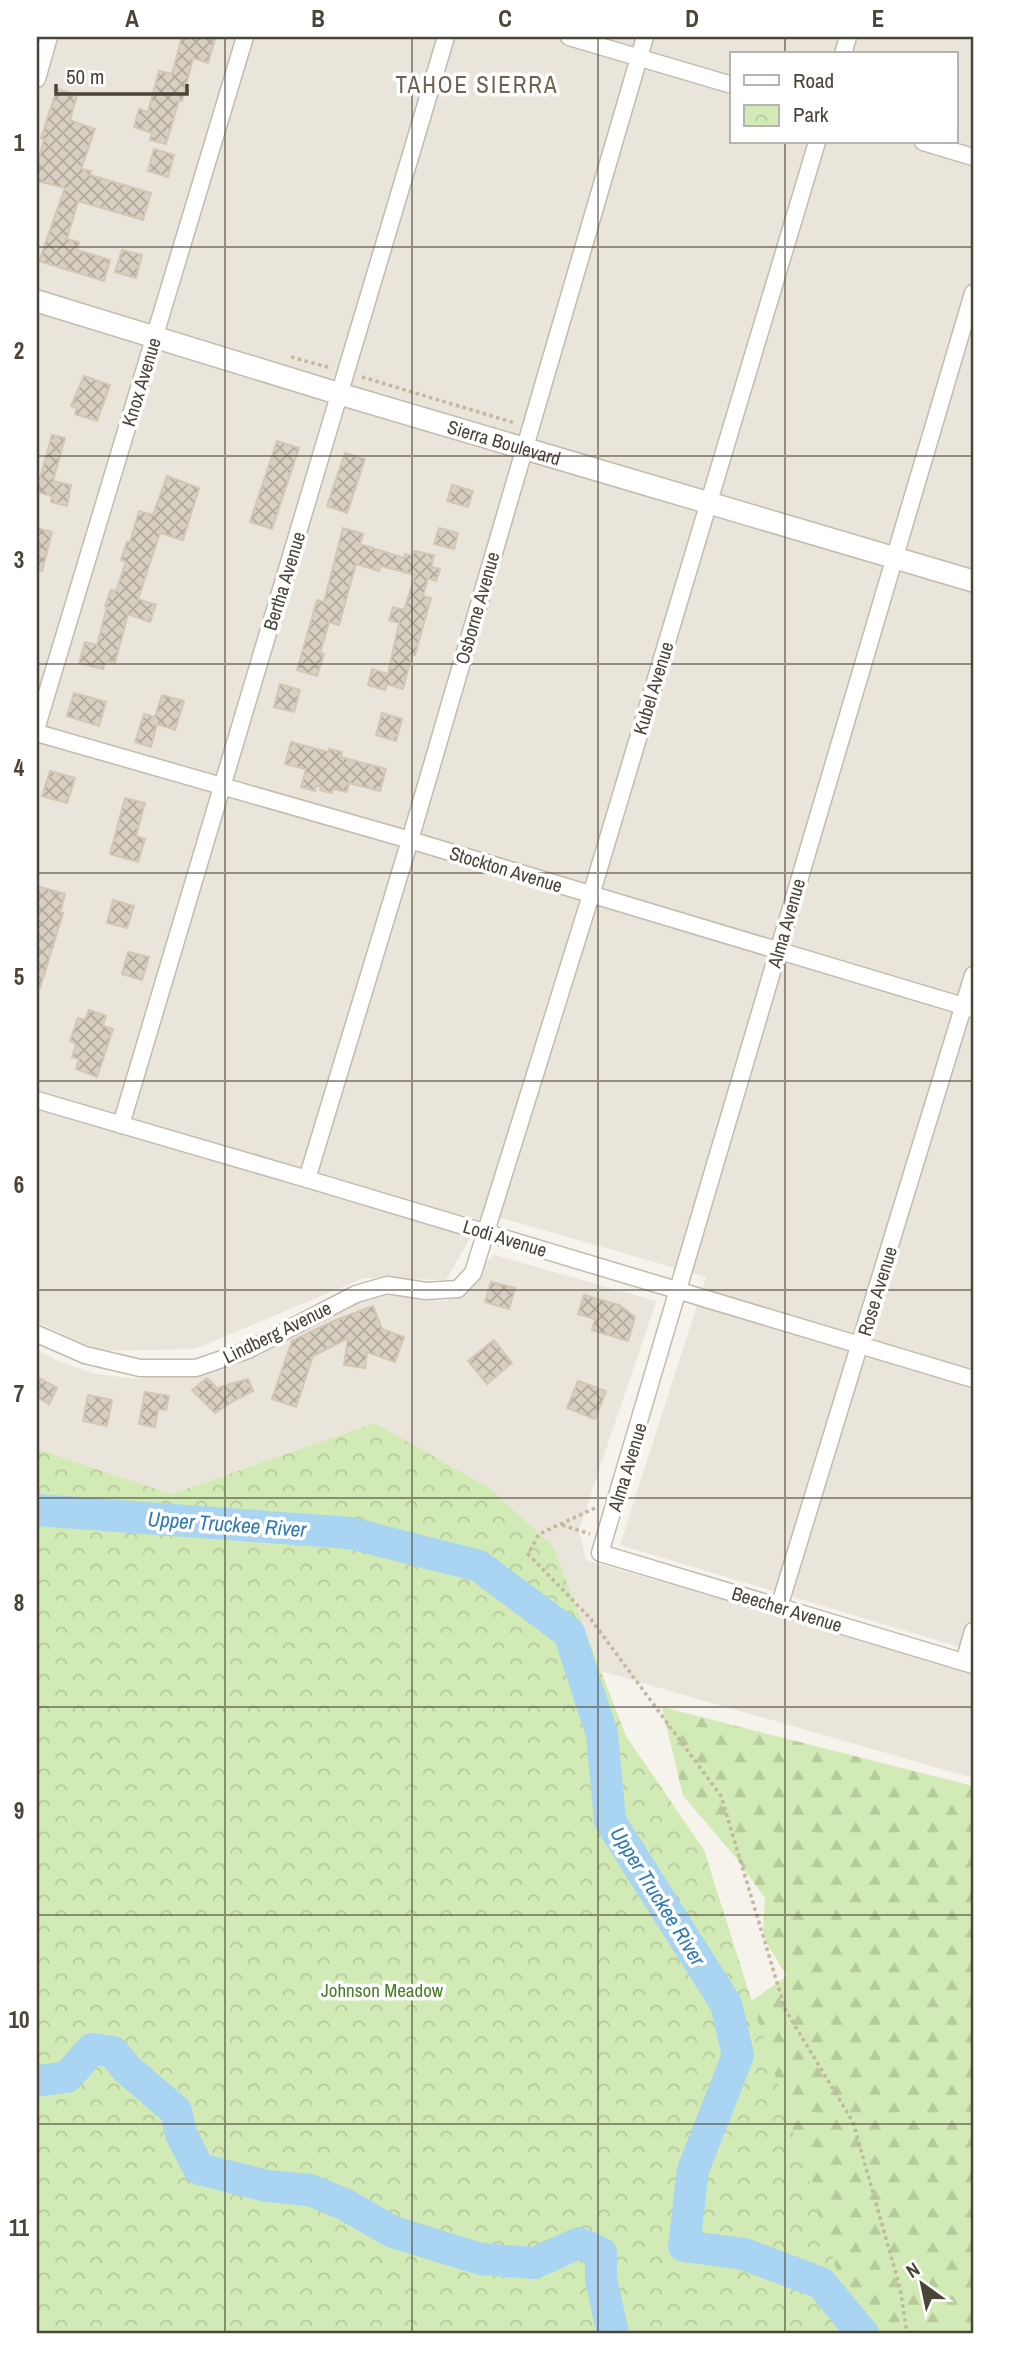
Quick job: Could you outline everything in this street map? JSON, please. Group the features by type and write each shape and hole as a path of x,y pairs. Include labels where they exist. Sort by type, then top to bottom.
{"street":[{"path":"37,79 49,37"},
{"name":"Knox Avenue","path":"37,726 245,37"},
{"name":"Bertha Avenue","path":"121,1125 446,37"},
{"path":"569,37 730,84"},
{"name":"Osborne Avenue","path":"307,1178 410,840 645,37"},
{"name":"Kubel Avenue","path":"485,1233 591,895 816,144"},
{"path":"930,144 973,157"},
{"name":"Alma Avenue","path":"603,1546 973,293"},
{"name":"Sierra Boulevard","path":"37,301 973,581"},
{"name":"Stockton Avenue","path":"37,733 410,840 969,1008"},
{"name":"Rose Avenue","path":"779,1607 969,1008 973,975"},
{"name":"Lodi Avenue","path":"37,1100 861,1343 973,1379"},
{"name":"Lindberg Avenue","path":"37,1334 85,1355 140,1368 196,1368 248,1350 356,1294 387,1285 426,1291 458,1289 472,1273 485,1233"},
{"name":"Beecher Avenue","path":"603,1546 779,1607 968,1663"},
{"path":"968,1663 973,1630"}],"path":[{"path":"619,1496 539,1534 528,1554 590,1618 721,1796 785,2009 853,2122 900,2288 905,2328 909,2334"},
{"path":"562,1525 603,1546"}],"shaded area":[{"path":"37,37 973,37 973,1651 620,1545 706,1277 485,1213 446,1280 364,1278 195,1349 99,1351 37,1322"},
{"path":"494,1255 656,1301 579,1530 586,1560 973,1673 973,1778 601,1671 553,1546 376,1423 170,1494 37,1449 37,1350 58,1361 95,1374 138,1379 184,1373 357,1300 385,1293 421,1300 446,1301 460,1293 482,1265"}],"green space":[{"name":"Johnson Meadow","path":"375,1423 489,1488 553,1546 626,1736 704,1850 837,2271 885,2334 37,2334 37,1449 171,1494"},
{"path":"662,1707 973,1786 973,2334 810,2334 730,2016 787,1976 763,1937 765,1898 733,1854 683,1796"}],"building":[{"path":"182,37 215,39 208,63 193,58 182,101 179,100 166,144 150,140 152,133 134,127 139,109 148,112 159,71 172,74"},
{"path":"57,89 77,95 70,120 95,129 81,169 91,171 90,175 151,193 143,220 78,201 67,239 79,242 77,250 110,260 104,281 39,261 65,188 37,181 37,166 44,139 41,138"},
{"path":"154,149 174,155 168,177 148,171"},
{"path":"122,250 142,255 136,278 115,272"},
{"path":"84,376 110,385 97,421 75,414 77,408 71,406"},
{"path":"52,435 65,438 53,481 71,485 67,506 51,502 52,496 37,492 37,478 40,478"},
{"path":"277,441 299,448 272,529 250,522"},
{"path":"345,453 365,459 347,513 327,506"},
{"path":"167,476 199,488 183,540 160,533 138,599 156,605 150,622 128,614 115,663 106,661 103,669 79,663 85,642 97,645 107,607 105,606 111,590 116,591 126,562 121,560 127,542 130,542 139,511 153,515"},
{"path":"452,485 473,491 468,507 447,501"},
{"path":"37,528 52,532 42,571 37,571"},
{"path":"343,528 363,534 360,544 404,558 405,554 413,556 414,551 434,555 431,567 440,569 436,581 428,578 423,596 431,598 403,689 387,684 385,690 368,685 372,669 388,674 399,623 389,620 393,607 404,610 415,575 381,566 379,571 356,564 339,625 329,622 317,676 297,670 317,600 324,602"},
{"path":"439,528 458,533 454,549 434,544"},
{"path":"280,684 300,690 294,712 274,707"},
{"path":"74,693 106,702 99,726 67,716"},
{"path":"162,695 184,701 175,730 157,724 151,747 135,742 144,714 155,717"},
{"path":"382,713 402,719 396,741 376,735"},
{"path":"291,742 328,752 329,749 342,752 341,757 386,769 380,791 349,783 347,792 333,789 332,793 320,790 321,786 316,786 315,791 301,787 306,769 285,764"},
{"path":"50,771 75,778 67,803 42,796"},
{"path":"125,798 145,803 136,836 145,839 138,862 110,854"},
{"path":"37,886 65,894 60,913 63,913 40,988 37,988"},
{"path":"113,900 134,906 127,928 107,923"},
{"path":"128,952 149,957 142,980 122,974"},
{"path":"89,1010 106,1016 103,1026 113,1029 97,1077 76,1069 79,1059 72,1057 76,1044 70,1041 78,1018 85,1020"},
{"path":"491,1282 515,1288 509,1309 485,1302"},
{"path":"584,1295 619,1305 635,1317 628,1341 592,1330 595,1319 578,1314"},
{"path":"373,1306 382,1329 404,1337 395,1362 367,1352 365,1368 344,1365 348,1338 313,1356 296,1407 272,1399 292,1341"},
{"path":"494,1340 512,1363 487,1384 468,1361"},
{"path":"37,1377 57,1388 49,1404 37,1397"},
{"path":"207,1378 217,1388 248,1379 253,1391 215,1413 192,1390"},
{"path":"578,1381 606,1391 595,1419 567,1408"},
{"path":"145,1392 169,1396 166,1410 158,1409 155,1427 139,1424"},
{"path":"88,1395 112,1400 107,1426 83,1421"}],"waterway":[{"name":"Upper Truckee River","path":"37,1510 350,1533 479,1566 569,1633 602,1734 610,1821 726,2004 738,2055 693,2170 684,2246 744,2254 821,2283 863,2334"},
{"name":"Upper Truckee River","path":"37,2081 67,2077 92,2049 113,2052 127,2069 176,2111 181,2134 199,2169 267,2186 310,2190 344,2204 393,2232 481,2259 534,2263 579,2243 601,2253 601,2279 613,2334"}],"district":[{"name":"TAHOE SIERRA","path":"477,84"}]}
